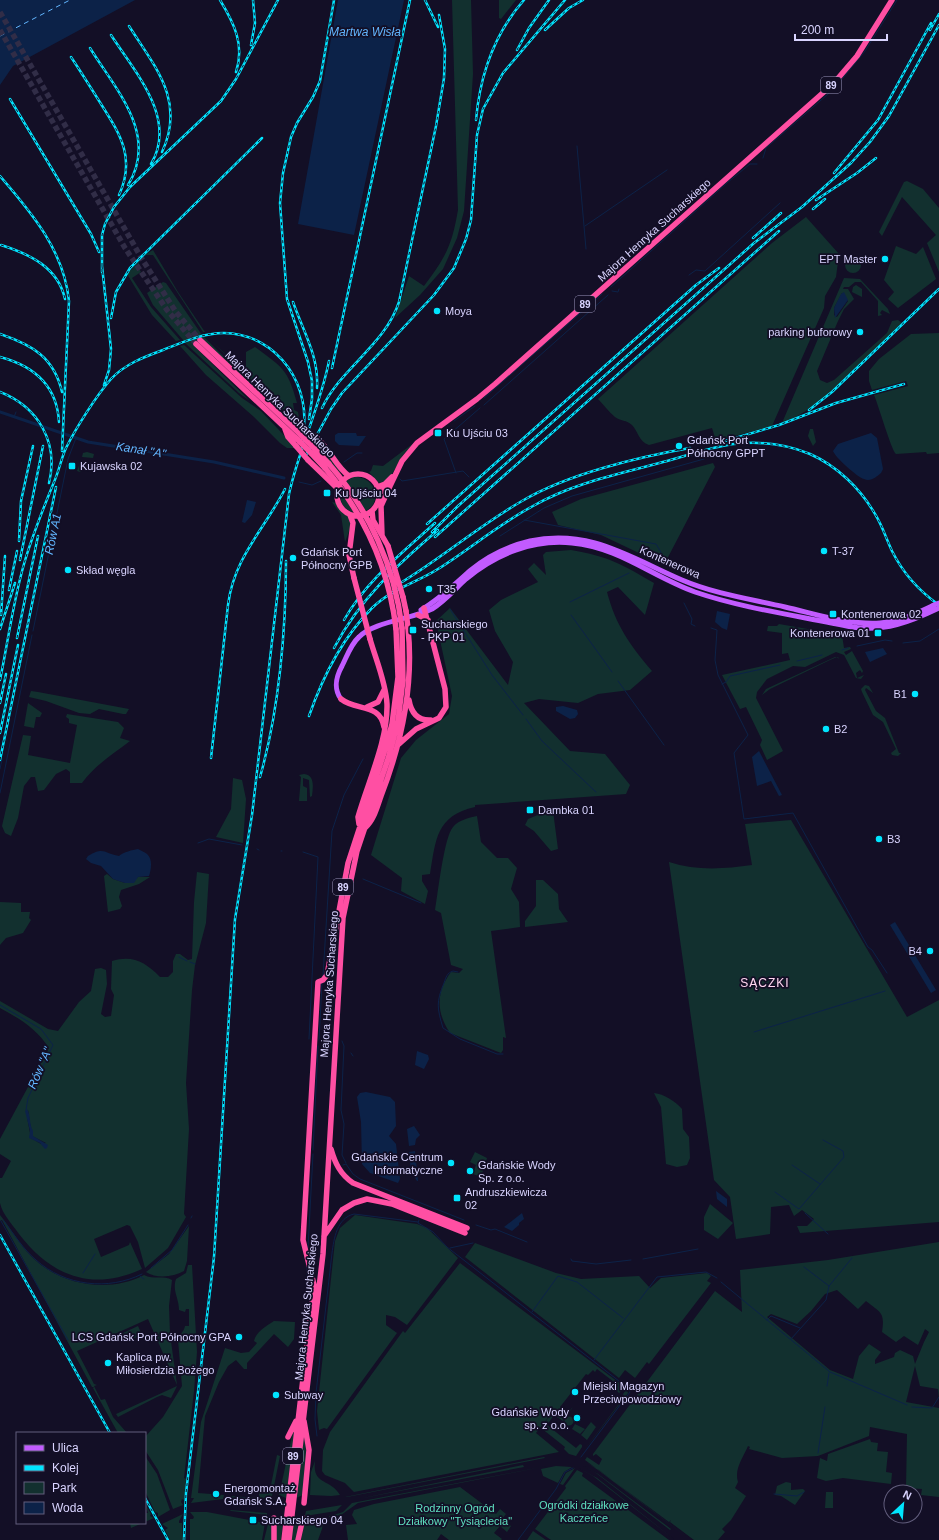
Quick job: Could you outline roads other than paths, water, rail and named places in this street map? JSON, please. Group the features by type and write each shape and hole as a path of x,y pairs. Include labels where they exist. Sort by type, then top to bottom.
{"highway":[{"name":"Majora Henryka Sucharskiego","path":"390,486 404,457 417,443 495,384 834,83 857,56 892,0"},
{"name":"Majora Henryka Sucharskiego","path":"284,1540 288,1526 292,1496 324,1236 342,934 348,889 364,830 389,756 398,721 403,680 399,629 388,586 374,544 350,500 327,466 282,418 198,342 284,427 298,436"},
{"path":"282,418 300,426 318,439 334,457 343,472 349,476"},
{"path":"284,427 288,437 308,460 338,489"},
{"path":"356,474 365,475 373,480 378,490 376,505 372,511 362,516 350,514 342,509 338,503 338,489 341,482 349,476 356,474"},
{"name":"Majora Henryka Sucharskiego","path":"378,490 395,474"},
{"path":"378,490 390,486"},
{"name":"89","path":"364,830 371,823 399,744 408,696 410,660 408,628 401,589 388,546 382,535 381,506 390,486"},
{"path":"372,511 373,520 382,535"},
{"name":"89","path":"350,514 353,524 349,556 384,690 387,711 384,729 358,817 360,825"},
{"path":"399,744 411,732 444,712 447,700 425,610"},
{"path":"418,615 428,620"},
{"name":"Majora Henryka Sucharskiego","path":"301,1418 314,1285 303,1240 318,982 323,980 327,975 332,942 336,936 344,883 360,825 384,753 393,716 398,677 399,629"},
{"path":"341,699 351,706 367,707 378,702 384,690"},
{"path":"408,696 411,707 416,716 423,720 433,720"},
{"path":"367,707 380,716 384,729"},
{"path":"324,1236 342,1210 354,1203 367,1199 392,1204 466,1231 353,1183 344,1176 337,1167 329,1144"},
{"path":"288,1437 301,1418 307,1430 309,1450 304,1503"},
{"path":"274,1518 274,1540"},
{"path":"298,1540 303,1518"},
{"name":"Majora Henryka Sucharskiego","path":"288,1526 289,1540"}],"main road":[{"name":"Kontenerowa","path":"341,699 337,690 336,678 356,640 369,630 418,615 472,569 495,554 525,542 557,538 581,539 610,546 683,580 713,591 833,618 862,623 884,622 913,615 938,606"},
{"name":"Kontenerowa","path":"410,617 425,610"}],"water":[{"path":"0,0 135,0 13,66 0,85"},
{"name":"Martwa Wisła","path":"338,0 404,0 354,235 298,224"},
{"path":"844,292 848,300 835,318 834,308 841,294"},
{"path":"338,433 356,433 357,436 366,436 359,446 339,445 335,441 335,435"},
{"path":"871,433 877,438 883,469 881,473 867,480 852,471 833,451 838,444"},
{"path":"247,500 256,502 252,515 245,523 242,522"},
{"path":"717,611 730,614 727,630 715,622"},
{"path":"883,648 887,654 870,662 865,652"},
{"path":"563,706 577,710 578,714 575,718 570,719 556,711 556,707"},
{"path":"759,751 782,795 779,796 771,781 757,786 752,757"},
{"path":"138,849 149,856 151,868 149,876 138,877 134,883 125,883 113,879 101,866 91,863 86,859 88,856 101,851 119,856 126,852"},
{"path":"895,922 936,990 931,993 890,925"},
{"path":"417,1051 428,1055 429,1059 424,1069 415,1065"},
{"path":"366,1092 390,1097 395,1102 396,1126 389,1136 396,1144 400,1179 398,1183 370,1173 362,1164 361,1122 357,1097 360,1093"},
{"path":"27,1109 33,1136 48,1145 45,1149 40,1143 29,1138 30,1131 25,1111"},
{"path":"414,1126 420,1135 416,1139 415,1145 409,1146 407,1129"},
{"path":"415,1151 418,1181 411,1171 409,1152"},
{"path":"716,1191 727,1199 727,1207 717,1199"},
{"path":"522,1213 524,1219 512,1231 504,1227"}],"waterway":[{"path":"838,84 865,51 897,0"},
{"path":"763,158 766,148 835,88"},
{"path":"577,146 586,249"},
{"path":"611,287 728,182 750,164 757,164"},
{"path":"585,226 667,170"},
{"path":"689,275 696,270 705,271 780,203"},
{"path":"612,291 618,292 619,289"},
{"path":"484,398 602,294"},
{"path":"484,405 608,295"},
{"path":"454,421 475,406"},
{"path":"456,473 444,439 480,408"},
{"name":"Kanał \"A\"","path":"0,412 88,442 214,462 284,478"},
{"name":"Kanał \"A\"","path":"14,417 16,412"},
{"name":"Rów A1","path":"33,631 68,459 76,438"},
{"name":"Kanał \"A\"","path":"344,462 357,453 362,453"},
{"path":"500,536 544,508 572,496 704,459"},
{"name":"Kanał \"A\"","path":"400,479 402,481 463,471 469,477"},
{"name":"Kanał \"A\"","path":"299,482 312,485 321,481"},
{"path":"524,520 656,544 665,559"},
{"path":"570,602 629,573"},
{"path":"684,603 692,619 691,624 695,626"},
{"path":"450,609 492,675 523,715"},
{"path":"571,615 612,672"},
{"path":"711,628 717,630 715,660 718,675 748,735 734,753 744,819 793,813 868,947 872,950 887,973"},
{"path":"903,643 920,641 939,629"},
{"name":"Rów A1","path":"0,793 32,635"},
{"path":"857,646 885,640 892,641"},
{"path":"842,650 848,648"},
{"path":"797,661 822,655"},
{"path":"722,684 726,682 730,676 780,665"},
{"path":"618,681 664,745"},
{"path":"526,719 542,741 596,792"},
{"path":"0,769 2,759"},
{"path":"323,976 332,831 344,795 363,759"},
{"path":"198,843 209,839 242,845"},
{"path":"303,852 318,857 309,1039"},
{"path":"363,879 421,903"},
{"path":"179,957 187,961"},
{"path":"190,962 195,964"},
{"path":"458,972 453,971 448,974 440,995 438,1005 443,1028 460,1039 497,1054 503,1054"},
{"path":"319,1040 322,983"},
{"path":"754,1032 885,991"},
{"name":"Rów \"A\"","path":"0,1005 41,1029 53,1045 28,1098 26,1110"},
{"path":"342,1041 344,1046 341,1110 344,1124 342,1155 346,1163"},
{"path":"313,1150 318,1046"},
{"path":"775,1192 799,1209 844,1157 843,1151 823,1140"},
{"path":"308,1248 313,1154"},
{"path":"343,1165 346,1164 353,1174 360,1179 464,1220"},
{"path":"792,1165 820,1184"},
{"path":"805,1213 828,1234"},
{"path":"317,1436 315,1419 316,1393 332,1253 337,1229 348,1216 354,1214 418,1222"},
{"path":"3,1220 31,1256 47,1269 60,1276 87,1283 101,1284 115,1283 142,1274"},
{"path":"419,1220 418,1223 433,1232 447,1247 624,1385"},
{"path":"1,1221 68,1340"},
{"path":"151,1268 172,1250 188,1225"},
{"path":"476,1225 491,1230 495,1229 527,1242"},
{"path":"450,1248 473,1243"},
{"path":"643,1259 698,1249"},
{"path":"83,1273 95,1254"},
{"path":"791,1339 826,1300 829,1286 852,1258"},
{"path":"571,1259 572,1261 596,1264 631,1260"},
{"path":"305,1298 307,1267"},
{"path":"804,1267 829,1286"},
{"path":"594,1360 657,1277 706,1272 717,1278"},
{"path":"140,1276 144,1279"},
{"path":"532,1312 558,1276 577,1282 623,1318"},
{"path":"721,1282 830,1372 907,1405"},
{"path":"767,1320 771,1316 800,1328"},
{"path":"827,1386 829,1373"},
{"path":"581,1457 630,1392 629,1389"},
{"path":"912,1407 932,1408 939,1397"},
{"path":"818,1453 825,1407"},
{"path":"518,1540 556,1489 565,1472 573,1468"},
{"path":"774,1494 797,1496 804,1492"}],"tunnel":[{"path":"0,12 142,259 176,312 200,340"},
{"path":"0,30 125,248 167,310 196,344"}],"railway":[{"path":"220,0 230,17 237,34 239,53 236,72"},
{"path":"251,45 255,23 253,0"},
{"path":"102,272 102,235 105,224 114,207 130,187 221,101 236,79 278,0"},
{"path":"309,419 312,399 312,381 308,362 287,299 280,203 283,173 291,137 320,81 334,0"},
{"path":"332,368 410,0"},
{"path":"425,0 438,27"},
{"path":"476,120 481,87 490,56 504,27 524,0"},
{"path":"517,50 529,28 549,0"},
{"path":"306,455 331,409 342,393 434,295 454,268 466,239 471,220 477,135 483,109 503,73 565,0"},
{"path":"545,30 569,8 583,0"},
{"path":"930,30 939,14"},
{"path":"322,408 340,381 384,331 399,302 436,126 444,78 445,49 439,15"},
{"path":"834,173 878,120 931,23"},
{"path":"432,532 458,506 754,243 802,207 851,163 870,142 889,116 939,25"},
{"path":"129,26 157,70 169,101 171,117 169,134 162,152"},
{"path":"111,35 141,80 157,113 160,130 158,147 151,164"},
{"path":"90,48 122,97 136,131 139,148 136,166 128,185"},
{"path":"71,57 120,136 124,147 126,169 124,182 119,195"},
{"path":"10,99 91,234 99,252"},
{"path":"111,318 116,292 130,268 262,138"},
{"path":"816,200 857,173 876,158"},
{"path":"0,176 24,204 45,234 61,266 66,283 69,301 62,451"},
{"path":"813,209 825,199"},
{"path":"753,238 781,213"},
{"path":"435,537 779,231"},
{"path":"1,245 22,253 41,263 56,278 65,299"},
{"path":"102,266 111,349 109,370 104,385"},
{"path":"427,524 696,285 719,268"},
{"path":"809,410 832,392 939,289"},
{"path":"293,302 313,354 316,365 317,388"},
{"path":"0,680 20,578 34,533 56,478 64,452 75,431 93,403 105,386 122,369 142,358 193,338 216,333 244,336 261,343 276,354 288,367 297,383 303,401 304,420 302,439"},
{"path":"0,334 12,338 32,348 40,354 53,370 62,392"},
{"path":"0,357 23,366 42,379 54,398 59,422"},
{"path":"184,1540 186,1493 214,1257 235,919 252,815 289,494 329,361"},
{"path":"725,441 779,425 836,403 904,384"},
{"path":"0,392 25,407 35,417 42,428 48,440 51,454 49,483"},
{"path":"309,716 334,658 351,632 379,601 395,591 430,574 520,513 548,498 596,480 725,445 754,443 787,447 810,454 838,471 855,487 869,504 880,523 896,559 906,574 918,588 939,605"},
{"path":"19,541 21,501 33,446"},
{"path":"20,560 43,446"},
{"path":"402,582 506,510 540,491 604,468 648,456 690,448"},
{"path":"0,760 56,487"},
{"path":"211,758 231,588 236,572 243,558 285,489"},
{"path":"344,620 363,592 374,580 435,523"},
{"path":"334,648 355,614 380,584 408,556 438,530"},
{"path":"17,638 38,536"},
{"path":"9,590 17,551"},
{"path":"1,615 5,556"},
{"path":"260,777 267,752 277,698 285,615 286,561"},
{"path":"0,629 15,583"},
{"path":"0,733 18,645"},
{"path":"0,703 6,674"},
{"path":"0,1235 109,1432"},
{"path":"146,1500 168,1540"}],"place":[{"name":"EPT Master","path":"885,259"},
{"name":"Moya","path":"437,311"},
{"name":"parking buforowy","path":"860,332"},
{"name":"Ku Ujściu 03","path":"438,433"},
{"name":"Gdańsk Port Północny GPPT","path":"679,446"},
{"name":"Kujawska 02","path":"72,466"},
{"name":"Ku Ujściu 04","path":"327,493"},
{"name":"T-37","path":"824,551"},
{"name":"Gdańsk Port Północny GPB","path":"293,558"},
{"name":"Skład węgla","path":"68,570"},
{"name":"T35","path":"429,589"},
{"name":"Kontenerowa 02","path":"833,614"},
{"name":"Sucharskiego - PKP 01","path":"413,630"},
{"name":"Kontenerowa 01","path":"878,633"},
{"name":"B1","path":"915,694"},
{"name":"B2","path":"826,729"},
{"name":"Dambka 01","path":"530,810"},
{"name":"B3","path":"879,839"},
{"name":"B4","path":"930,951"},
{"name":"Gdańskie Centrum Informatyczne","path":"451,1163"},
{"name":"Gdańskie Wody Sp. z o.o.","path":"470,1171"},
{"name":"Andruszkiewicza 02","path":"457,1198"},
{"name":"LCS Gdańsk Port Północny GPA","path":"239,1337"},
{"name":"Kaplica pw. Miłosierdzia Bożego","path":"108,1363"},
{"name":"Miejski Magazyn Przeciwpowodziowy","path":"575,1392"},
{"name":"Subway","path":"276,1395"},
{"name":"Gdańskie Wody sp. z o.o.","path":"577,1418"},
{"name":"Energomontaż Gdańsk S.A.","path":"216,1494"},
{"name":"Sucharskiego 04","path":"253,1520"}],"district":[{"name":"SĄCZKI","path":"765,983"}],"park label":[{"name":"Ogródki działkowe Kaczeńce","path":"584,1511"},
{"name":"Rodzinny Ogród Działkowy \"Tysiąclecia\"","path":"455,1514"}]}
